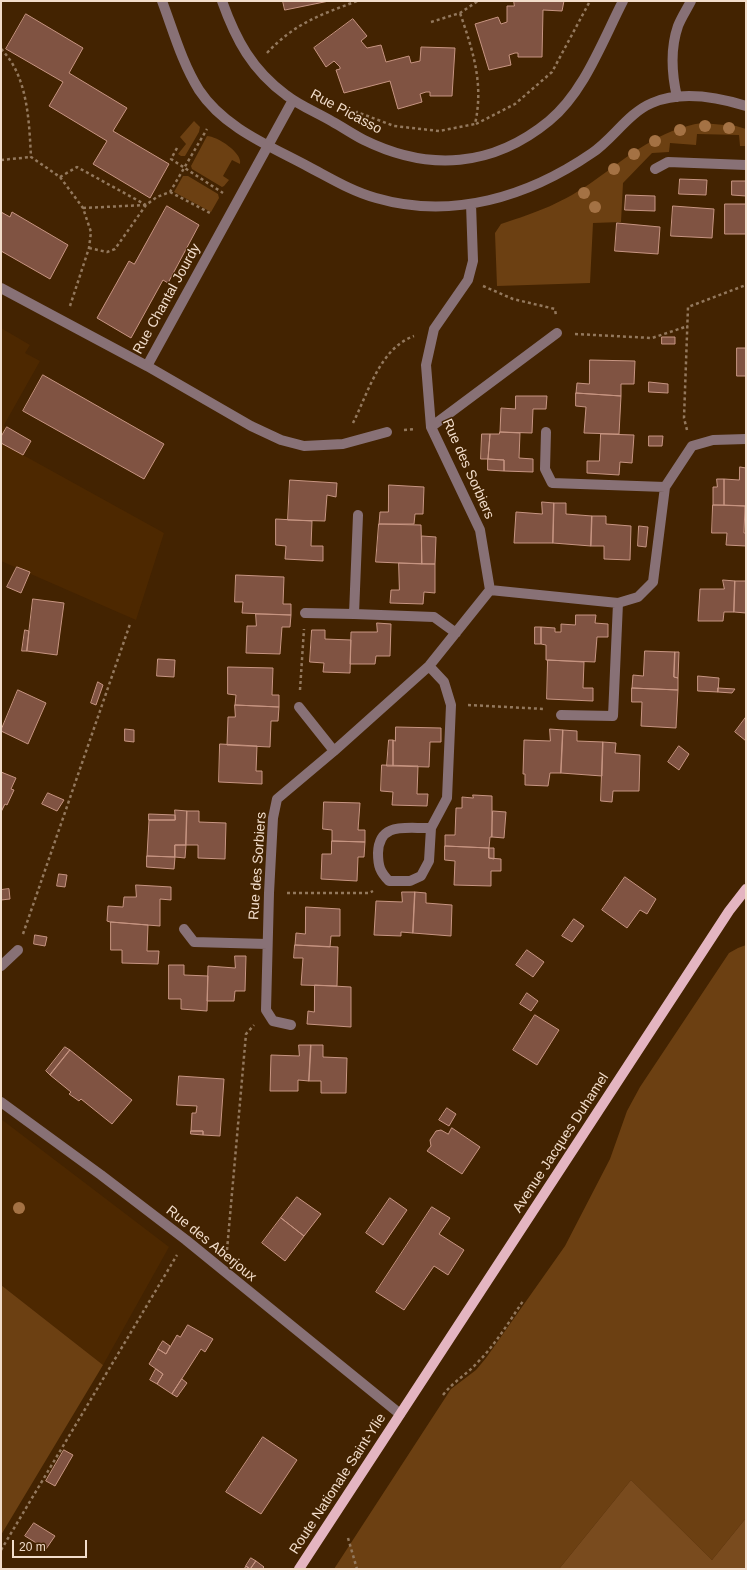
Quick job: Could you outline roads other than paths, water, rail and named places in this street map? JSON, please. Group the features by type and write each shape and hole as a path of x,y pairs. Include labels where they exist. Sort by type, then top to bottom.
{"main road":[{"name":"Avenue Jacques Duhamel","path":"400,1414 729,911 746,889"},
{"name":"Route Nationale Saint-Ylie","path":"299,1569 400,1414"}],"street":[{"path":"162,1 191,74 199,90 223,117 268,145 340,184 375,198 404,205 431,208 471,204 521,192 563,172 594,151 640,109 652,102 677,97 700,97 725,99 746,106"},
{"name":"Rue Picasso","path":"222,1 244,51 255,66 293,100 364,140 415,158 458,161 478,158 501,149 526,136 548,121 566,105 581,85 623,1"},
{"path":"677,97 673,77 673,52 678,26 691,1"},
{"name":"Rue Chantal Jourdy","path":"1,288 147,366 293,100"},
{"path":"655,169 668,162 746,165"},
{"name":"Rue des Sorbiers","path":"291,1025 273,1020 266,1010 268,893 272,818 277,799 334,751 429,666 490,590 480,530 431,427 426,365 434,329 468,280 473,261 471,204"},
{"path":"431,427 557,333"},
{"path":"147,366 251,426 281,440 304,446 343,444 387,432"},
{"path":"546,432 545,469 552,482 665,488"},
{"path":"490,590 618,603 638,597 653,582 665,488 692,446 712,440 746,440"},
{"path":"354,614 358,515"},
{"path":"561,715 613,716 618,603"},
{"path":"305,613 434,617 456,633"},
{"path":"429,666 444,682 451,704 447,798 431,828 429,862 421,876 410,880 389,881 383,875 378,865 378,843 383,835 394,829 431,828"},
{"path":"299,707 334,751"},
{"path":"184,929 194,942 267,944"},
{"path":"1,966 18,950"},
{"name":"Rue des Aberjoux","path":"1,1102 101,1175 186,1240 400,1414"}]}
